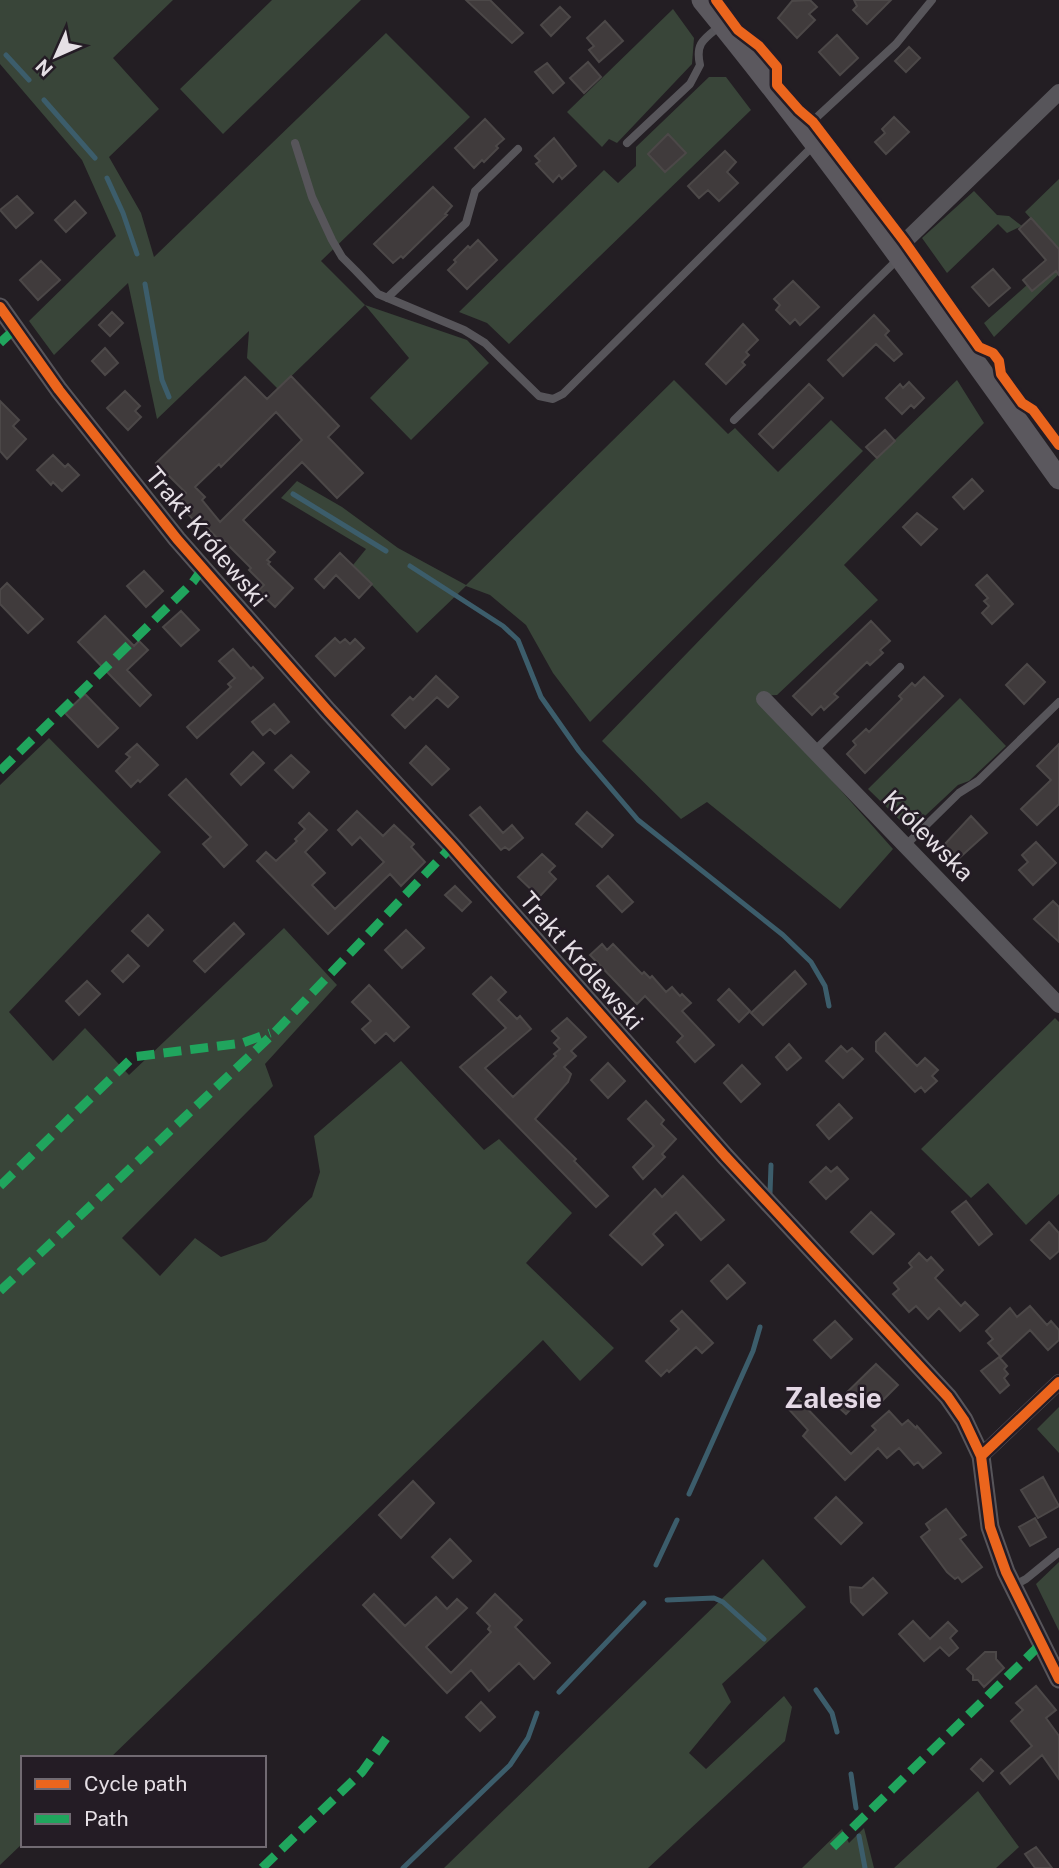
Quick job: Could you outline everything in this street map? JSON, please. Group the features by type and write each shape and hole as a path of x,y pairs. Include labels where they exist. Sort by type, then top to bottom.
{"main road":[{"path":"702,0 897,254 1059,479"}],"street":[{"path":"897,254 1059,92"},
{"name":"Trakt Królewski","path":"0,307 59,390 177,539 328,711 453,846 725,1156 947,1397 964,1420 981,1456 990,1527 1013,1586 1059,1679"},
{"name":"Królewska","path":"764,699 1059,1005"},
{"path":"981,1456 1059,1382"}],"lane":[{"path":"295,143 312,197 332,240 342,257 378,294 464,330 485,343 539,396 554,399 563,394 809,136 896,44 932,0"},
{"path":"627,143 690,84 700,65 697,52 702,41 722,24"},
{"path":"387,298 466,223 475,191 518,149"},
{"path":"734,420 897,254"},
{"path":"813,752 900,667"},
{"path":"906,845 959,793 978,781 1059,702"},
{"path":"1013,1586 1059,1552"}],"green space":[{"path":"0,0 173,0 113,58 159,109 109,157 141,213 154,257 386,33 470,117 321,261 365,305 278,389 247,358 249,331 157,419 128,283 54,355 29,321 116,236 82,160 0,64"},
{"path":"272,0 361,0 223,134 180,89"},
{"path":"673,9 694,38 692,64 617,143 609,139 602,147 567,112"},
{"path":"709,77 726,77 751,110 509,344 487,323 459,312 604,170 618,183 636,166 636,147"},
{"path":"1059,179 1059,250 1025,212"},
{"path":"974,191 997,215 1009,216 1022,226 1007,233 998,224 947,273 922,238"},
{"path":"1059,268 1059,274 994,337 984,323 1027,285 1033,291"},
{"path":"365,305 467,340 489,363 411,440 370,398 409,358"},
{"path":"674,380 728,434 735,428 778,472 831,420 863,451 590,722 553,673 526,625 490,595 466,586 417,633 353,565 366,549 281,498 297,481 342,507 398,548 466,585"},
{"path":"957,380 984,423 844,565 878,600 777,695 757,696 893,849 840,909 707,802 681,819 602,741 872,462"},
{"path":"960,698 1006,746 969,781 958,785 910,830 868,789"},
{"path":"49,738 161,852 9,1012 53,1061 85,1028 129,1075 284,928 337,985 265,1064 273,1086 122,1238 160,1276 195,1238 221,1257 266,1241 312,1197 320,1172 314,1136 401,1061 484,1150 499,1139 572,1213 526,1263 614,1348 580,1381 543,1340 112,1756 21,1756 21,1845 0,1865 0,785"},
{"path":"1055,1018 1059,1022 1059,1194 1026,1225 988,1183 971,1198 921,1149"},
{"path":"1059,1407 1059,1453 1037,1429"},
{"path":"763,1559 806,1607 722,1684 731,1702 689,1753 706,1769 784,1696 792,1707 785,1741 648,1868 444,1868"},
{"path":"1059,1562 1059,1631 1036,1584"},
{"path":"978,1791 1019,1847 996,1868 894,1868"},
{"path":"864,1828 874,1868 802,1868 842,1829 849,1843"}],"building":[{"path":"466,0 490,0 523,33 512,43"},
{"path":"810,0 817,7 809,14 815,20 797,38 778,18 792,1"},
{"path":"854,0 891,0 867,24 853,10 857,6"},
{"path":"560,7 570,17 551,36 541,25"},
{"path":"605,21 623,41 599,62 589,50 594,46 587,38"},
{"path":"837,35 858,58 840,75 819,52"},
{"path":"909,47 920,58 906,72 895,61"},
{"path":"588,62 601,77 584,93 570,78"},
{"path":"547,63 564,83 553,93 535,72"},
{"path":"894,117 909,132 886,154 875,142 885,133 882,129"},
{"path":"485,119 504,139 484,162 482,160 474,168 455,148"},
{"path":"668,134 686,153 665,172 648,154"},
{"path":"554,138 576,166 562,179 559,175 553,182 536,164 540,161 535,156"},
{"path":"725,151 736,162 727,172 738,183 719,201 708,190 699,198 688,186"},
{"path":"433,187 452,206 445,214 447,215 403,258 401,256 393,263 374,244"},
{"path":"17,196 33,213 16,228 0,210"},
{"path":"75,201 86,213 66,232 55,220"},
{"path":"1031,218 1059,249 1059,275 1056,271 1032,291 1023,280 1046,260 1019,229"},
{"path":"478,240 497,260 467,289 448,270 468,246 470,248"},
{"path":"41,261 60,280 38,300 20,280"},
{"path":"993,269 1010,288 989,306 972,287"},
{"path":"793,281 819,307 800,325 795,319 790,324 776,310 780,305 774,299"},
{"path":"112,312 123,323 110,336 99,325"},
{"path":"874,315 889,331 885,335 902,354 894,361 876,344 843,376 828,360"},
{"path":"743,324 758,340 746,352 749,355 742,362 745,365 726,384 706,364"},
{"path":"105,348 118,363 105,375 92,361"},
{"path":"291,376 339,426 328,437 363,473 337,498 302,462 243,520 275,552 267,560 270,562 268,564 293,588 275,607 258,591 264,585 249,570 251,568 199,519 195,522 177,501 186,493 156,463 245,377 267,399","holes":["276,412 302,440 220,522 202,500 205,497 195,487 219,464 221,467"]},
{"path":"909,382 924,398 914,408 911,405 902,414 886,398 900,384 903,388"},
{"path":"809,384 823,398 773,448 759,434"},
{"path":"125,391 140,406 135,411 141,417 128,430 107,408"},
{"path":"0,401 19,420 13,426 26,439 7,459 0,451"},
{"path":"885,430 895,441 877,458 866,447"},
{"path":"53,455 65,467 68,464 79,475 62,491 53,482 51,485 37,470"},
{"path":"972,479 983,491 964,509 953,497"},
{"path":"917,513 937,529 921,545 903,527"},
{"path":"340,553 372,584 359,598 336,575 324,588 315,579"},
{"path":"144,571 163,591 146,607 127,586"},
{"path":"987,575 1013,604 992,624 982,613 989,606 984,601 988,598 976,585"},
{"path":"7,583 43,619 28,633 0,604 0,590"},
{"path":"181,611 199,630 181,646 163,627"},
{"path":"105,616 134,646 139,641 148,650 127,670 151,695 140,706 78,642"},
{"path":"871,621 890,641 880,650 883,653 870,665 867,662 834,694 838,697 824,710 821,706 812,715 793,696"},
{"path":"335,638 340,643 345,639 350,644 355,639 364,648 335,676 316,656"},
{"path":"233,649 263,678 197,738 187,727 231,687 228,684 235,678 219,661"},
{"path":"1027,664 1045,682 1024,704 1006,685"},
{"path":"436,676 458,697 448,707 437,697 405,728 392,715 410,697 413,700"},
{"path":"924,677 943,696 865,773 847,754 856,745 853,741 866,729 869,732 902,699 899,696 912,683 915,686"},
{"path":"85,694 118,728 98,747 65,713"},
{"path":"274,704 289,722 275,734 270,729 263,735 252,722"},
{"path":"137,744 158,765 131,787 116,771 130,757 126,754"},
{"path":"1059,744 1059,804 1037,825 1021,809 1051,780 1037,766"},
{"path":"426,746 449,769 432,785 410,763"},
{"path":"253,752 264,763 241,785 231,774"},
{"path":"291,755 309,772 293,788 275,770"},
{"path":"186,779 247,845 224,867 203,844 211,837 169,795"},
{"path":"480,807 503,833 512,825 523,838 509,850 505,847 501,850 470,815"},
{"path":"357,811 383,836 394,825 414,844 411,847 425,862 401,886 390,874 328,934 257,861 266,852 276,861 297,841 295,839 305,829 299,823 309,813 327,830 305,852 325,873 312,885 335,909 384,862 360,837 352,845 338,830"},
{"path":"587,812 613,835 602,847 576,824"},
{"path":"971,816 987,833 958,859 944,845"},
{"path":"1036,842 1056,863 1033,885 1019,870 1028,862 1022,855"},
{"path":"542,854 555,866 549,872 556,879 539,897 518,877"},
{"path":"608,876 633,902 622,912 597,886"},
{"path":"455,886 471,902 462,911 445,895"},
{"path":"1053,901 1059,907 1059,942 1034,919"},
{"path":"148,915 163,930 148,946 132,931"},
{"path":"234,923 244,934 205,972 194,961"},
{"path":"406,930 424,948 402,968 385,950"},
{"path":"602,944 607,950 613,944 642,974 644,972 650,978 652,976 666,992 672,987 680,996 682,994 691,1003 682,1011 714,1045 695,1062 677,1042 683,1036 645,996 637,1004 590,955"},
{"path":"128,955 139,966 123,982 112,971"},
{"path":"795,971 806,984 763,1025 751,1013"},
{"path":"491,977 506,992 498,1000 517,1019 520,1016 531,1029 485,1068 513,1097 556,1056 554,1054 560,1049 554,1043 559,1038 552,1031 567,1018 586,1037 571,1051 576,1056 564,1067 571,1074 568,1082 535,1119 576,1159 574,1161 608,1196 596,1207 460,1067 506,1028 473,994"},
{"path":"87,981 100,994 79,1015 66,1001"},
{"path":"369,985 409,1027 394,1041 386,1033 375,1043 362,1029 371,1021 352,1002"},
{"path":"729,989 750,1011 739,1022 718,1000"},
{"path":"885,1033 917,1066 925,1058 938,1070 932,1076 937,1081 925,1092 921,1087 915,1092 876,1051 876,1042"},
{"path":"789,1044 801,1058 787,1070 776,1057"},
{"path":"841,1046 847,1052 852,1048 863,1059 843,1078 826,1061"},
{"path":"608,1063 625,1081 608,1098 591,1080"},
{"path":"742,1065 760,1084 741,1102 724,1083"},
{"path":"646,1101 664,1120 661,1124 676,1139 662,1154 665,1157 643,1179 633,1167 654,1146 628,1119"},
{"path":"839,1104 852,1118 829,1139 817,1125"},
{"path":"826,1167 831,1172 837,1167 848,1179 826,1199 810,1182"},
{"path":"683,1176 724,1220 701,1240 676,1212 653,1234 663,1245 642,1265 610,1235 655,1189 662,1197"},
{"path":"966,1201 992,1234 979,1245 952,1212"},
{"path":"871,1212 894,1234 873,1254 851,1232"},
{"path":"1049,1222 1059,1233 1059,1251 1050,1259 1031,1240"},
{"path":"919,1253 927,1261 931,1257 943,1270 935,1278 961,1306 965,1302 978,1315 960,1331 939,1308 928,1319 916,1306 909,1312 893,1294 899,1289 894,1283 912,1267 909,1263"},
{"path":"728,1265 745,1283 727,1299 711,1281"},
{"path":"1030,1306 1047,1325 1051,1321 1059,1330 1059,1340 1048,1350 1030,1330 1001,1357 988,1343 993,1339 986,1331 1010,1308 1017,1317"},
{"path":"682,1311 713,1343 702,1353 696,1347 661,1376 646,1361 679,1329 671,1321"},
{"path":"835,1321 852,1339 831,1358 814,1340"},
{"path":"999,1357 1007,1366 1004,1369 1008,1374 1004,1378 1009,1385 1000,1393 981,1371"},
{"path":"876,1364 898,1385 877,1406 865,1394 846,1414 835,1404"},
{"path":"795,1396 851,1454 876,1430 872,1426 889,1411 902,1425 908,1420 916,1428 917,1426 941,1453 923,1468 918,1462 914,1465 899,1448 887,1458 878,1448 845,1480 803,1436 808,1430 785,1405"},
{"path":"1043,1477 1059,1506 1038,1518 1021,1490"},
{"path":"413,1481 434,1503 401,1538 379,1515"},
{"path":"836,1497 862,1523 841,1544 815,1518"},
{"path":"946,1509 966,1535 960,1539 982,1567 962,1582 947,1572 921,1537 930,1530 926,1524"},
{"path":"1035,1518 1046,1537 1030,1546 1019,1527"},
{"path":"450,1539 471,1561 453,1578 432,1557"},
{"path":"873,1578 887,1593 863,1615 851,1602 850,1587 862,1588"},
{"path":"374,1594 405,1626 436,1597 447,1609 457,1599 467,1608 426,1647 451,1673 491,1632 488,1629 490,1626 477,1613 495,1594 522,1620 515,1627 550,1663 534,1679 519,1663 489,1691 471,1670 447,1693 363,1605"},
{"path":"913,1621 930,1639 948,1622 957,1631 950,1638 958,1648 949,1656 940,1647 924,1661 899,1634"},
{"path":"985,1652 996,1652 996,1659 1004,1668 984,1687 978,1680 973,1680 973,1675 967,1669"},
{"path":"1036,1686 1056,1710 1046,1718 1059,1736 1059,1779 1042,1755 1010,1784 1001,1773 1032,1746 1011,1721 1023,1710 1016,1703"},
{"path":"481,1702 495,1717 480,1731 466,1717"},
{"path":"981,1759 993,1771 983,1781 971,1769"},
{"path":"1036,1847 1052,1868 1035,1868 1025,1854"}],"waterway":[{"path":"6,55 29,80"},
{"path":"44,100 95,158"},
{"path":"107,178 137,254"},
{"path":"145,284 162,380 169,397"},
{"path":"293,494 386,551"},
{"path":"410,566 503,626 518,640 541,697 579,751 638,820 783,935 811,962 825,986 829,1006"},
{"path":"770,1193 771,1165"},
{"path":"689,1494 753,1351 760,1327"},
{"path":"656,1565 677,1520"},
{"path":"667,1600 714,1598 723,1602 764,1639"},
{"path":"559,1692 644,1603"},
{"path":"816,1690 832,1713 837,1732"},
{"path":"403,1868 510,1765 528,1738 537,1713"},
{"path":"851,1774 856,1808"},
{"path":"859,1836 865,1868"}],"marked path":[{"path":"0,343 15,329"},
{"path":"0,771 193,582 203,568"},
{"path":"0,1291 275,1032 452,846"},
{"path":"0,1186 133,1057 242,1043 270,1033"},
{"path":"833,1847 1042,1643"},
{"path":"262,1868 362,1772 390,1733"}],"cycle path":[{"path":"716,0 738,30 759,46 777,67 777,85 813,122 904,241 979,347 993,353 999,361 1001,374 1059,445"},
{"path":"0,307 59,390 177,539 725,1156 948,1397 964,1420 981,1456 990,1527 1006,1572 1059,1679"},
{"path":"981,1456 1059,1382"}],"district":[{"name":"Zalesie","path":"833,1398"}]}
